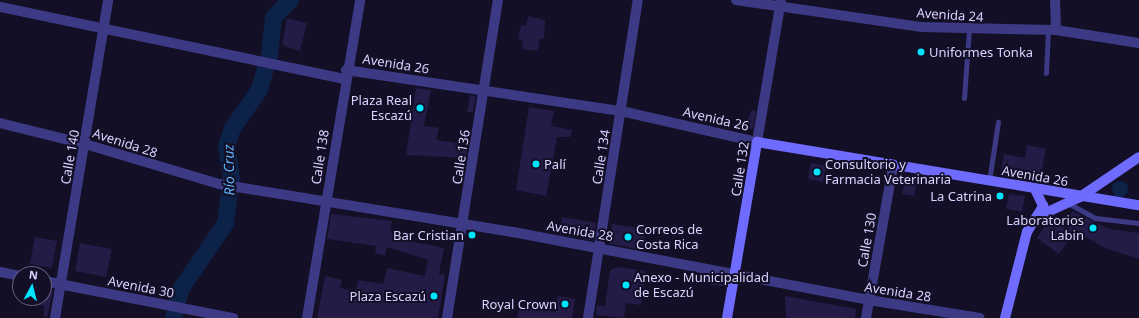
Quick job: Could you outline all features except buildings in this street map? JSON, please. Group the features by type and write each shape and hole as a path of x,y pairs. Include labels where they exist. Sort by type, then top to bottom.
{"main road":[{"name":"Avenida 26","path":"757,142 1080,197 1139,205"},
{"name":"Calle 132","path":"727,318 736,274 757,142"},
{"path":"1040,215 1080,197 1106,182 1139,157"},
{"path":"1106,182 1104,196 1108,201"},
{"path":"1005,318 1027,232 1040,215 1043,201 1035,189"}],"street":[{"name":"Calle 140","path":"55,318 108,0"},
{"name":"Calle 138","path":"307,318 346,75 360,0"},
{"name":"Calle 136","path":"447,318 498,0"},
{"name":"Calle 134","path":"588,318 638,0"},
{"name":"Avenida 24","path":"736,0 780,4 969,30 1052,30 1139,44"},
{"path":"1052,30 1055,0"},
{"name":"Calle 132","path":"757,142 780,4"},
{"path":"0,6 104,26"},
{"name":"Avenida 26","path":"104,26 274,67 484,91 621,111 757,142"},
{"name":"Avenida 28","path":"0,123 85,144 219,184 463,223 600,247 869,300 980,318"},
{"name":"Calle 130","path":"866,318 893,166"},
{"path":"0,272 12,274"},
{"name":"Avenida 30","path":"52,283 233,318"}],"lane":[{"path":"964,98 969,30"},
{"path":"1046,73 1052,30"},
{"path":"989,181 998,122"},
{"path":"1067,202 1095,218 1139,223"}],"water":[{"path":"1120,181 1127,186 1128,189 1123,196 1120,197 1113,192 1112,189 1117,182"}],"waterway":[{"name":"Río Cruz","path":"173,318 180,289 225,223 231,177 226,146 232,128 259,89 269,55 273,17 290,0"}],"place":[{"name":"Uniformes Tonka","path":"921,52"},
{"name":"Plaza Real Escazú","path":"420,108"},
{"name":"Palí","path":"536,164"},
{"name":"Consultorio y Farmacia Veterinaria","path":"817,172"},
{"name":"La Catrina","path":"1000,196"},
{"name":"Laboratorios Labin","path":"1093,228"},
{"name":"Bar Cristian","path":"472,235"},
{"name":"Correos de Costa Rica","path":"628,237"},
{"name":"Anexo - Municipalidad de Escazú","path":"626,285"},
{"name":"Plaza Escazú","path":"434,296"},
{"name":"Royal Crown","path":"565,304"}]}
